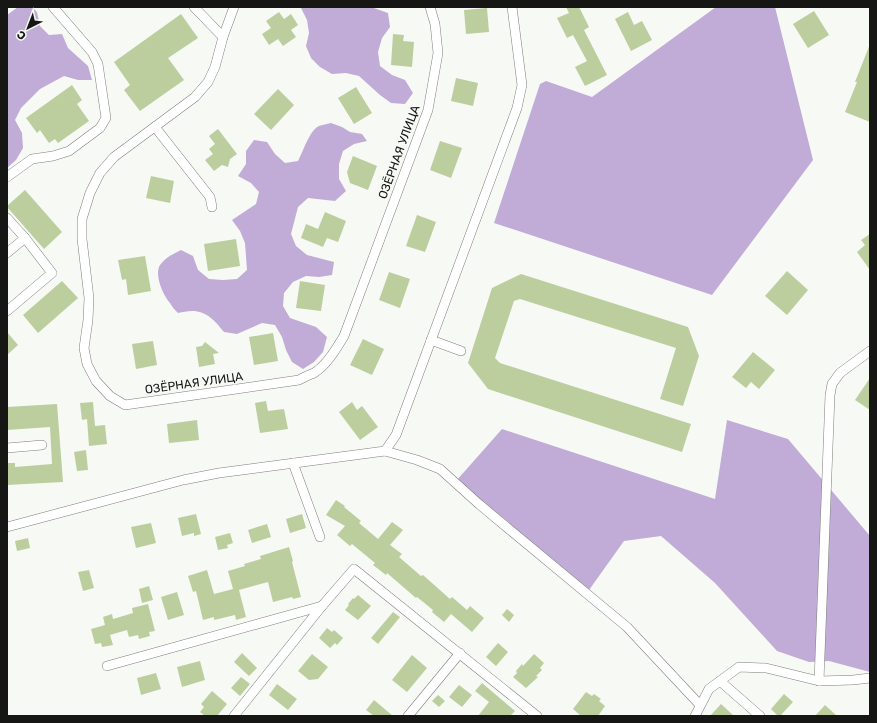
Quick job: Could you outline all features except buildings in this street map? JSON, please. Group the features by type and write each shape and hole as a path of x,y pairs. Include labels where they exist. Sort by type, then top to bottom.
{"street":[{"path":"7,176 32,158 53,156 69,150 100,128 106,118 98,64 92,52 53,7"},
{"path":"194,7 222,37"},
{"name":"ОЗЁРНАЯ УЛИЦА","path":"234,7 222,37 216,67 208,82 195,97 114,157 100,173 90,193 82,219 82,240 89,298 84,348 87,364 96,382 110,396 125,405 299,380 314,372 327,361 337,348 344,336 428,110 438,53 435,24 430,7"},
{"path":"385,451 396,435 517,108 522,85 512,7"},
{"path":"155,127 210,197 212,207"},
{"path":"7,218 25,238 52,273 7,311"},
{"path":"7,254 25,238"},
{"path":"431,340 460,351"},
{"path":"819,681 830,394 832,384 840,373 870,351"},
{"path":"7,448 42,445"},
{"path":"7,527 184,480 220,473 385,451 417,460 440,469 480,505 627,627 700,706"},
{"path":"293,463 320,537"},
{"path":"234,716 322,606 354,569 537,716"},
{"path":"107,666 322,606"},
{"path":"408,716 460,653"},
{"path":"695,716 709,689 739,667 766,668 819,681 870,678"},
{"path":"720,681 760,716"}],"shaded area":[{"path":"18,7 32,7 37,12 40,26 49,35 62,34 68,48 88,66 92,80 78,80 64,76 40,89 21,108 15,120 22,133 23,148 16,160 7,168 7,15"},
{"path":"371,7 388,13 390,27 382,38 378,52 380,66 392,75 405,80 413,93 405,104 391,103 359,76 346,73 332,74 320,67 311,58 306,46 309,33 307,20 301,8"},
{"path":"716,7 775,7 813,160 712,295 494,223 540,84 546,81 592,97"},
{"path":"331,123 350,132 362,134 367,141 354,144 343,151 339,164 339,179 346,191 335,201 308,198 298,207 291,234 296,246 307,255 334,262 332,275 319,277 306,276 293,282 284,293 283,306 290,318 316,327 327,337 323,352 314,362 303,369 292,362 282,337 275,325 262,323 237,334 224,332 214,321 197,311 178,313 162,290 158,269 165,260 181,250 193,256 198,270 209,279 237,279 247,270 245,243 240,231 232,220 256,204 259,192 251,183 238,176 246,164 246,151 254,140 267,142 275,154 285,163 298,161 312,132 319,126"},
{"path":"727,420 788,439 870,536 870,672 829,661 809,662 777,651 715,583 661,536 624,541 589,590 457,480 502,429 715,499"}]}
